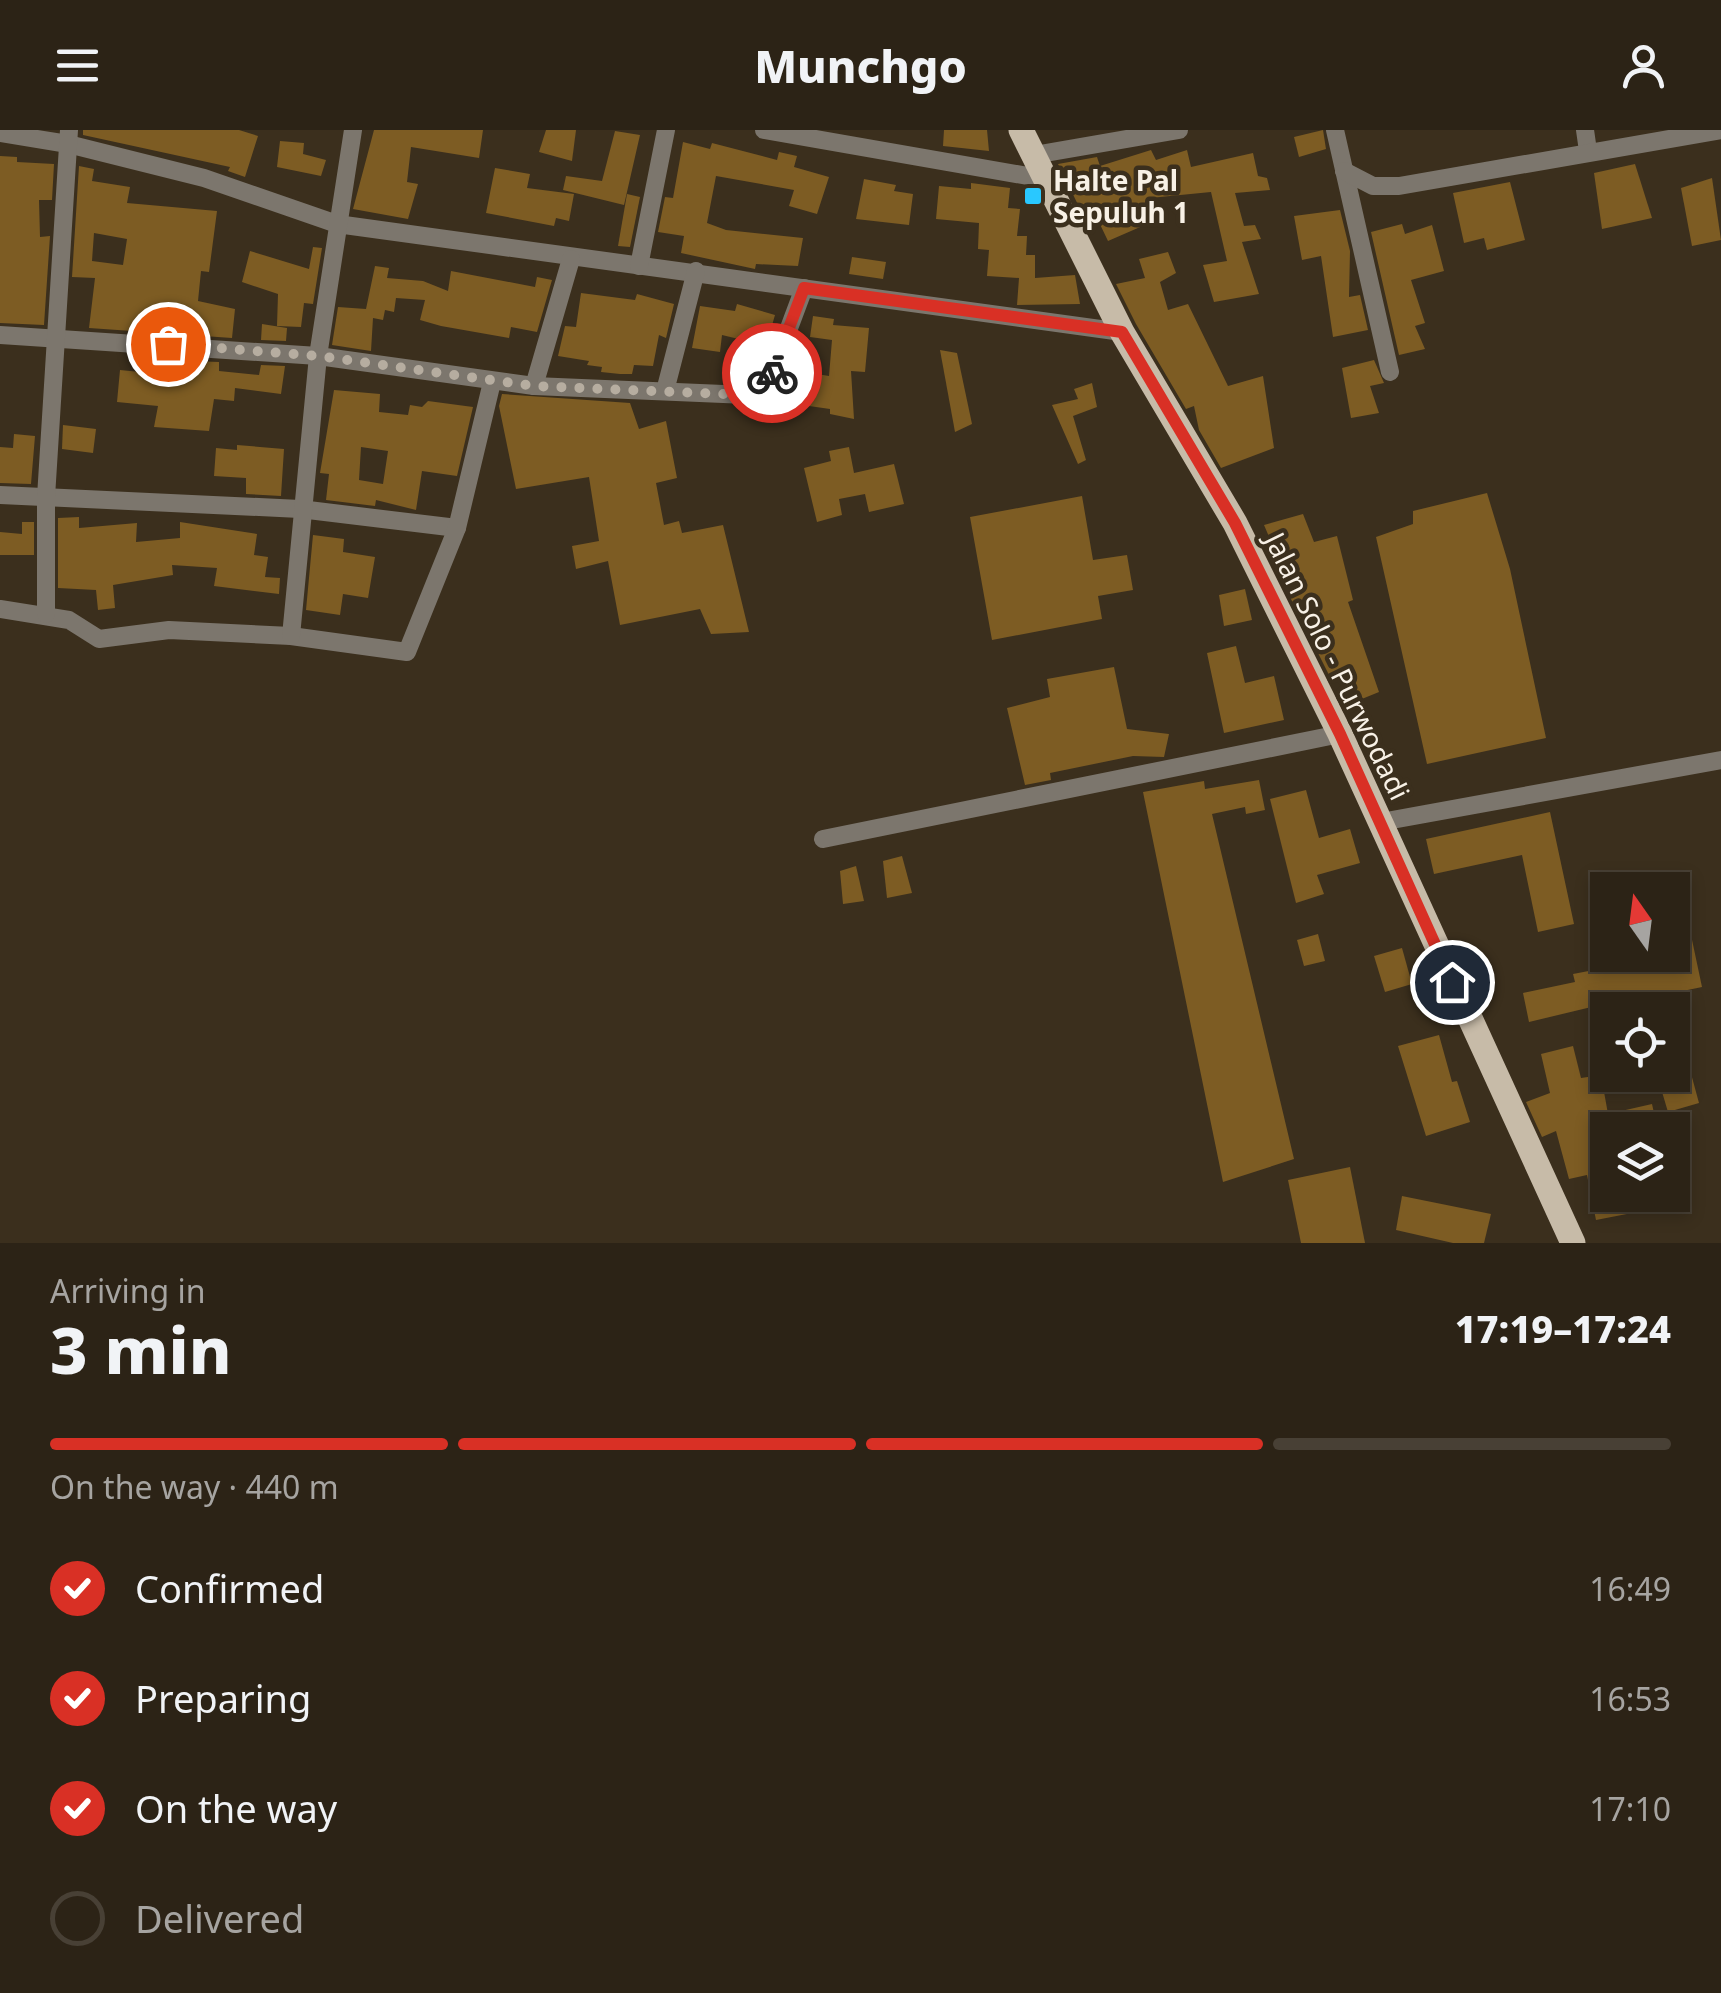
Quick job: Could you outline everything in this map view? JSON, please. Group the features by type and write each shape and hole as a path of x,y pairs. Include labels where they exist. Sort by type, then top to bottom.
{"main road":[{"name":"Jalan Solo - Purwodadi","path":"1020,130 1122,332 1235,523 1340,734 1574,1243"}],"street":[{"path":"291,636 300,509 318,356 353,130"},
{"path":"639,266 666,130"},
{"path":"764,130 1039,167 1118,136 1179,130"},
{"path":"1335,130 1390,372"},
{"path":"1585,130 1588,151"},
{"path":"1344,171 1372,186 1399,186 1720,130"},
{"path":"0,133 68,137 337,224 1122,332"},
{"path":"46,614 46,497 68,137"},
{"path":"534,386 571,259"},
{"path":"665,391 696,272"},
{"path":"0,335 56,335 318,356 534,386 739,395 760,391 770,379 804,288"},
{"path":"0,609 69,620 100,640 169,630 291,636 408,652 457,528 492,382"},
{"path":"0,495 300,509 457,528"},
{"path":"823,839 1340,734"},
{"path":"1381,822 1721,760"}],"building":[{"path":"83,130 239,130 258,136 245,177 228,171 230,167 83,135"},
{"path":"374,130 483,130 479,158 411,147 407,182 418,184 408,219 353,209"},
{"path":"546,130 576,130 572,161 539,152"},
{"path":"944,130 987,130 989,151 943,146"},
{"path":"1323,130 1326,149 1299,157 1294,137"},
{"path":"615,131 640,135 624,205 563,190 566,176 602,181"},
{"path":"280,141 304,143 303,154 326,160 321,176 277,167"},
{"path":"683,142 710,149 712,143 777,160 779,152 797,156 794,167 829,177 817,214 789,206 794,190 716,176 707,223 726,230 803,238 798,266 756,264 755,269 681,253 684,236 658,232 665,197 673,198"},
{"path":"1151,150 1156,160 1187,150 1191,167 1253,153 1258,176 1267,178 1270,190 1235,193 1244,226 1255,225 1261,239 1242,242 1259,294 1214,302 1203,265 1227,261 1211,192 1150,198 1154,221 1108,241 1097,218 1086,221 1058,164 1097,157 1100,166"},
{"path":"0,156 17,157 17,162 54,164 52,200 39,200 40,237 50,236 44,325 0,323"},
{"path":"1635,164 1652,218 1602,229 1594,173"},
{"path":"79,166 94,169 92,181 130,187 127,203 217,211 209,272 201,271 198,301 235,309 232,338 89,328 95,278 72,277","holes":["94,233 127,239 123,265 92,261"]},
{"path":"495,168 530,174 527,188 574,194 569,221 556,218 554,226 486,213"},
{"path":"1712,178 1721,240 1692,246 1681,188"},
{"path":"864,179 896,185 894,191 913,194 909,225 856,219"},
{"path":"1510,182 1525,240 1487,250 1484,238 1464,243 1453,193"},
{"path":"971,183 1010,188 1008,208 1020,209 1017,236 1027,236 1026,255 1035,255 1035,278 1075,275 1080,304 1017,305 1019,278 987,276 989,250 978,249 979,223 936,219 939,186 971,189"},
{"path":"627,194 640,197 630,247 618,246"},
{"path":"1340,210 1350,251 1349,297 1360,295 1368,330 1333,337 1321,256 1302,260 1294,216"},
{"path":"1402,224 1405,234 1432,225 1444,271 1411,280 1425,323 1415,326 1425,349 1399,355 1371,232"},
{"path":"313,247 322,248 313,304 304,303 301,327 277,326 278,294 242,282 250,251 309,269"},
{"path":"1168,252 1176,273 1160,282 1168,310 1188,304 1228,386 1263,376 1274,448 1221,468 1199,430 1194,406 1186,409 1136,324 1116,284 1145,278 1139,259"},
{"path":"852,257 886,262 883,279 849,274"},
{"path":"375,266 389,268 387,278 423,281 448,291 451,271 535,287 537,277 552,280 537,332 511,327 509,338 441,326 420,320 425,300 396,298 394,312 385,310 383,320 373,318 371,351 332,345 338,307 366,309"},
{"path":"581,293 635,300 637,294 674,304 666,338 659,335 653,366 634,365 632,374 601,372 602,367 587,365 589,361 558,356 565,326 576,327"},
{"path":"737,304 775,315 758,374 742,369 751,342 722,335 720,352 692,348 700,306 735,311"},
{"path":"813,316 834,319 833,325 869,328 865,372 851,371 854,419 830,414 830,409 774,401 787,369 829,376 832,340 810,337"},
{"path":"262,324 287,328 286,341 261,340"},
{"path":"940,350 957,353 972,424 955,432"},
{"path":"142,359 219,362 219,371 259,375 261,365 285,366 281,394 235,388 234,401 214,399 209,431 154,427 158,406 117,402 120,370 140,372"},
{"path":"1374,360 1384,383 1370,386 1379,413 1351,418 1342,368"},
{"path":"1092,383 1097,407 1073,416 1086,460 1078,464 1052,405 1078,399 1074,389"},
{"path":"334,390 380,394 379,412 408,415 410,405 422,407 428,401 473,407 457,476 422,471 416,510 376,500 375,506 326,500 329,474 320,473","holes":["361,447 388,451 383,484 359,480"]},
{"path":"502,394 630,403 639,429 666,421 677,478 656,483 664,525 679,521 682,533 723,525 749,632 711,634 700,609 620,625 608,561 576,569 572,546 599,541 589,477 516,489 499,406"},
{"path":"63,425 96,429 93,453 62,449"},
{"path":"14,434 35,436 31,484 0,483 0,447 13,448"},
{"path":"237,445 284,449 281,496 246,494 246,478 214,476 216,448 237,450"},
{"path":"849,447 854,473 894,464 904,504 869,512 865,494 839,499 842,515 817,522 804,468 831,461 829,451"},
{"path":"1487,493 1510,569 1546,738 1427,764 1376,537 1413,524 1413,511"},
{"path":"1082,496 1093,560 1127,555 1133,590 1098,596 1102,619 992,640 970,517"},
{"path":"1303,514 1314,542 1337,536 1353,600 1348,602 1379,692 1352,703 1343,679 1333,683 1262,541 1270,539 1264,525"},
{"path":"79,517 79,528 137,523 136,542 180,538 180,522 257,534 254,555 268,557 265,577 280,578 279,594 214,586 217,568 172,565 173,575 113,585 115,608 98,610 96,590 58,588 58,518"},
{"path":"22,522 34,522 34,555 0,555 0,532 22,534"},
{"path":"313,535 344,539 343,552 375,557 368,598 343,594 340,615 306,610"},
{"path":"1245,589 1252,620 1224,626 1219,595"},
{"path":"1236,646 1245,683 1274,676 1284,720 1224,733 1207,653"},
{"path":"1114,667 1127,729 1169,734 1164,757 1133,756 1050,773 1051,780 1025,785 1007,708 1050,697 1047,679"},
{"path":"1259,780 1265,810 1246,814 1245,807 1212,814 1294,1159 1223,1182 1143,792 1204,781 1205,789"},
{"path":"1306,790 1319,838 1350,829 1360,863 1317,875 1324,894 1296,903 1270,799"},
{"path":"1550,812 1574,924 1538,932 1522,855 1434,874 1426,839"},
{"path":"902,856 912,893 887,898 883,861"},
{"path":"856,866 864,901 843,904 840,871"},
{"path":"1690,930 1702,987 1678,992 1590,992 1590,1007 1529,1022 1523,993 1575,982 1573,974 1690,972"},
{"path":"1318,934 1325,961 1304,966 1297,940"},
{"path":"1469,946 1492,987 1477,995 1458,952"},
{"path":"1402,948 1412,984 1385,992 1374,956"},
{"path":"1439,1035 1452,1082 1457,1081 1470,1122 1426,1136 1398,1046"},
{"path":"1573,1046 1581,1078 1590,1077 1590,1092 1604,1092 1608,1112 1590,1112 1590,1190 1587,1175 1569,1179 1556,1131 1542,1137 1526,1102 1550,1093 1541,1054"},
{"path":"1690,1070 1699,1103 1668,1112 1662,1092 1690,1092"},
{"path":"1652,1104 1654,1112 1617,1112"},
{"path":"1350,1167 1365,1243 1301,1243 1288,1180"},
{"path":"1402,1196 1491,1214 1484,1243 1453,1243 1396,1230"},
{"path":"1594,1212 1632,1213 1596,1220"}],"way so far":[{"path":"168,344 318,356 534,386 748,395 760,391 772,373"}],"place":[{"name":"Halte Pal Sepuluh 1","path":"1033,196"}],"route":[{"path":"772,373 804,288 1122,332 1235,523 1340,734 1452,982"}]}
